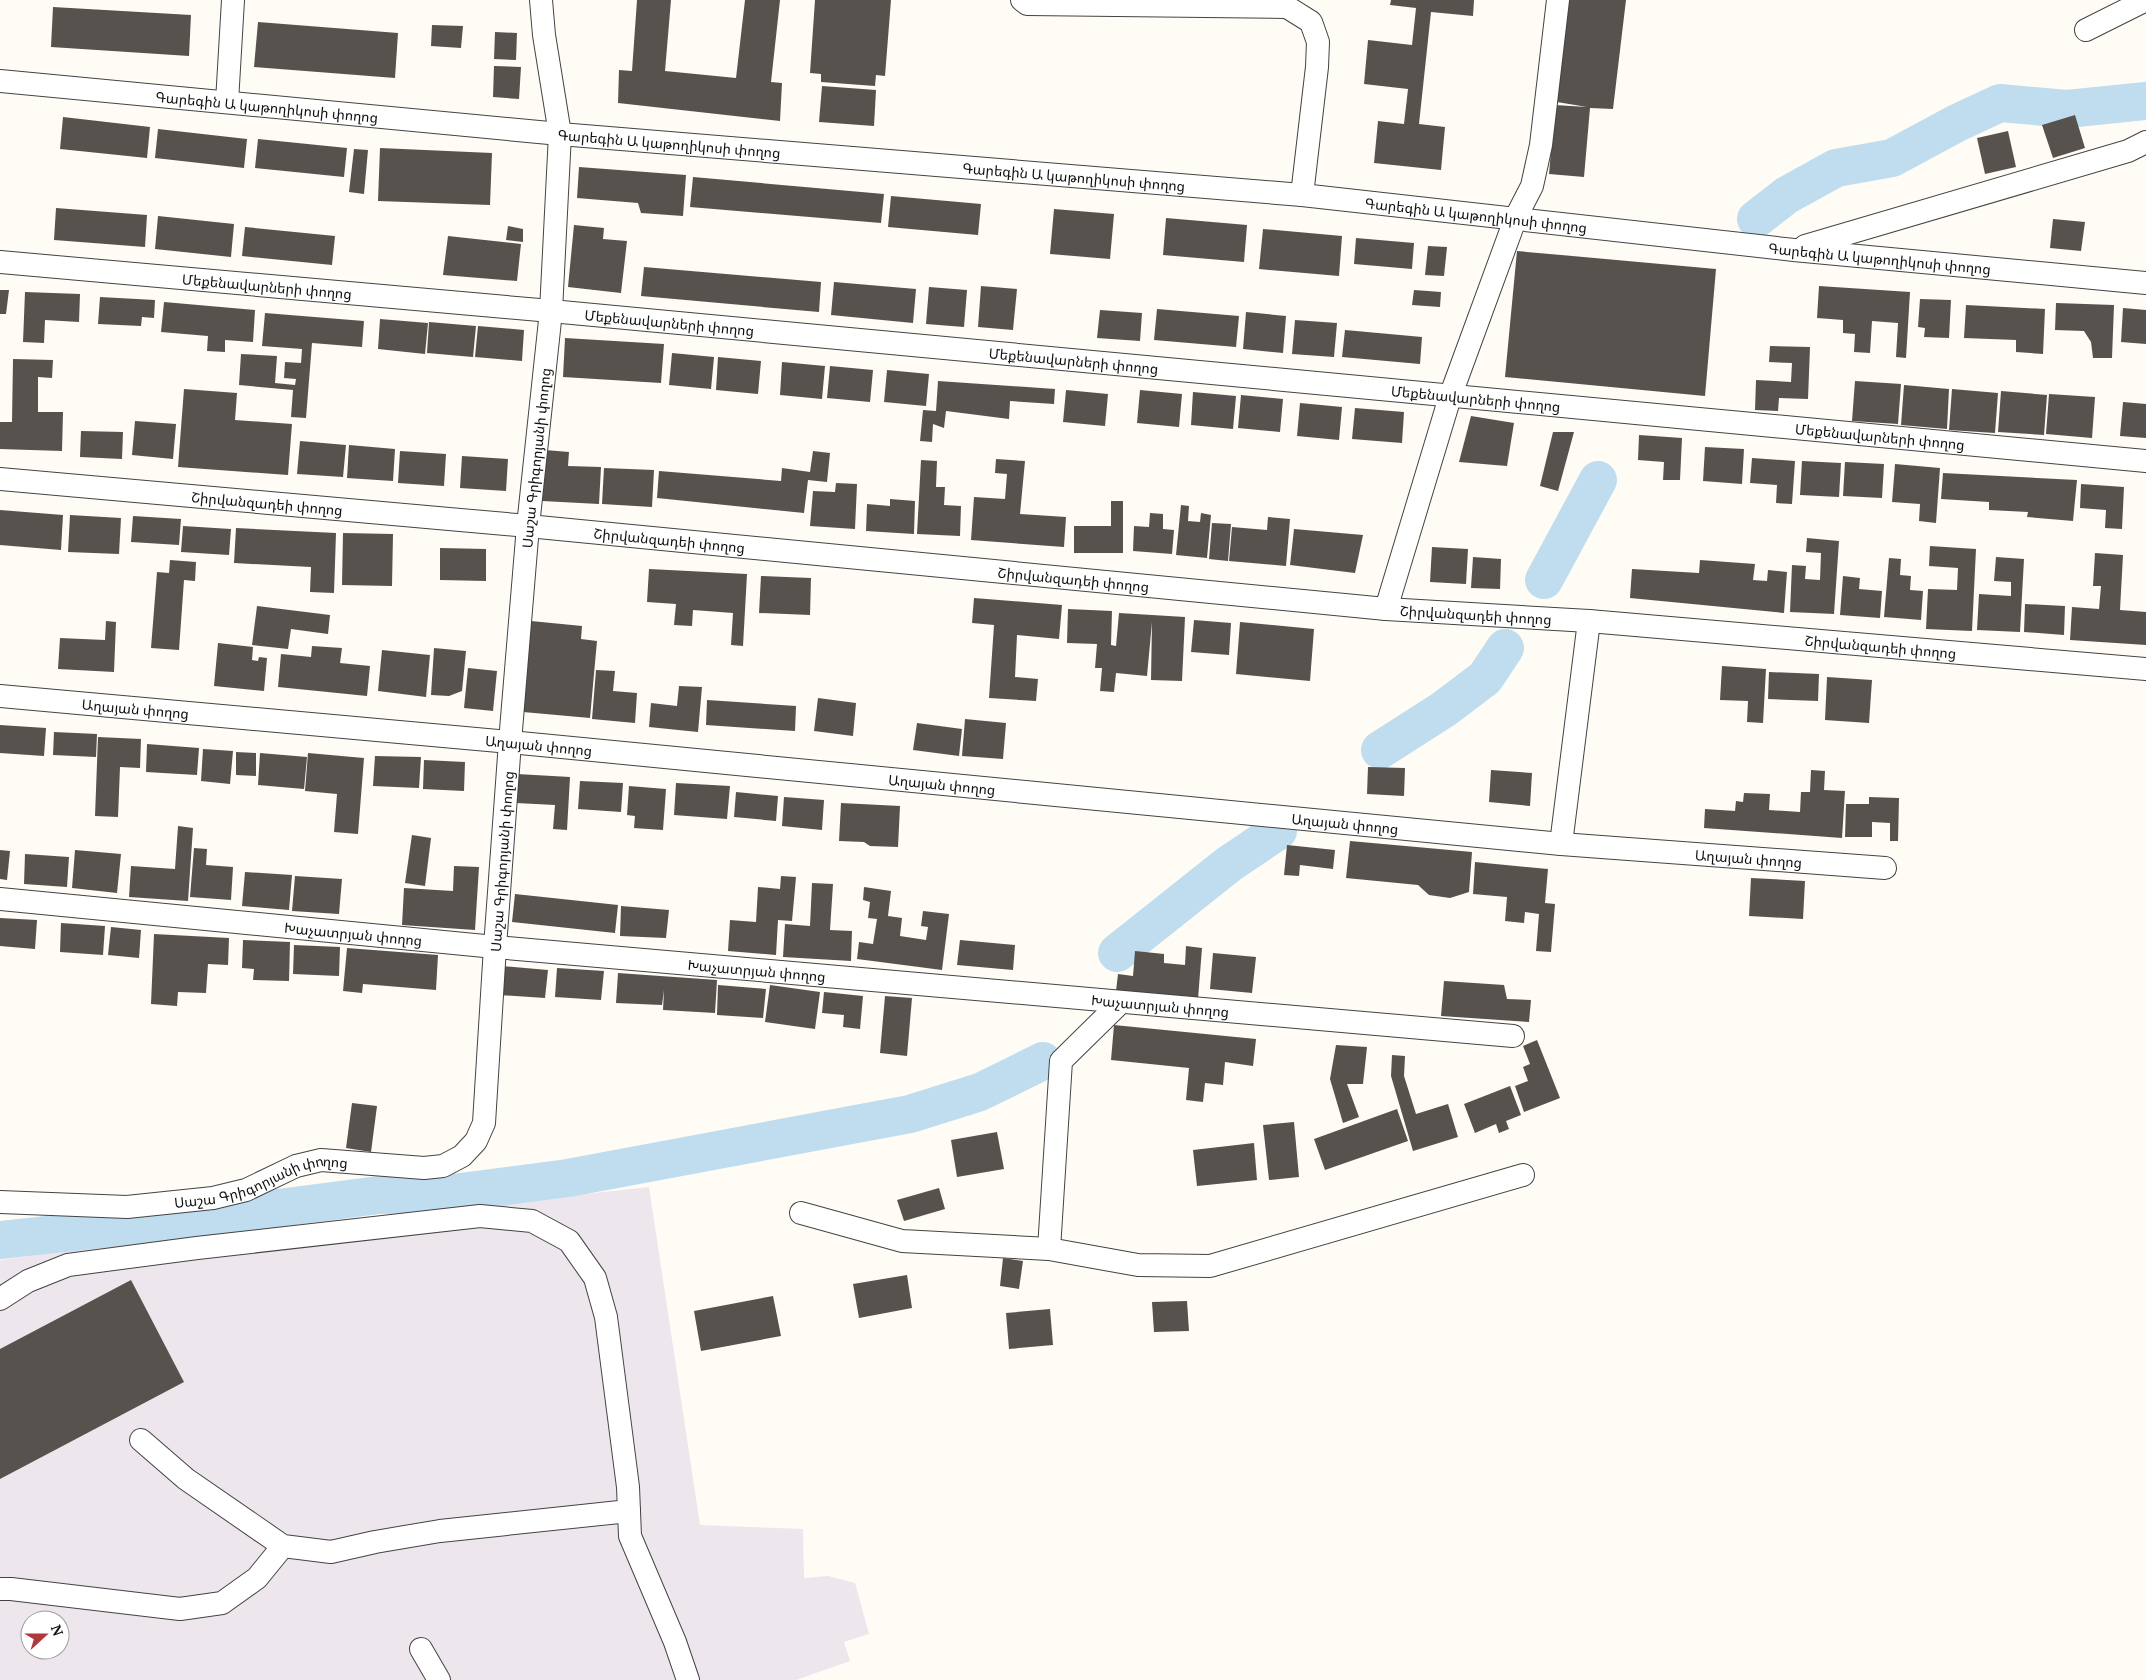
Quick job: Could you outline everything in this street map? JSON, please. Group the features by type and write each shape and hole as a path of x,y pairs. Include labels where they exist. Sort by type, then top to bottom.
{"street":[{"path":"227,102 233,0"},
{"name":"Սաշա Գրիգորյանի փողոց","path":"0,1202 62,1206 137,1206 213,1198 246,1190 296,1166 321,1160 424,1168 442,1166 462,1156 476,1141 484,1123 494,947 510,742 528,526 551,311 560,134 544,35 541,0"},
{"path":"1022,0 1027,4 1279,3 1311,22 1318,42 1317,67 1302,195"},
{"path":"1386,610 1450,397 1516,217 1532,186 1541,145 1558,0"},
{"path":"2086,30 2146,0"},
{"name":"Գարեգին Ա կաթողիկոսի փողոց","path":"0,81 560,134 1302,195 1516,217 1794,250 2146,283"},
{"path":"1794,250 2128,150 2146,142"},
{"name":"Մեքենավարների փողոց","path":"0,262 551,311 2146,461"},
{"name":"Շիրվանզադեի փողոց","path":"0,479 528,526 1386,610 1589,621 2146,669"},
{"path":"1561,844 1589,621"},
{"name":"Աղայան փողոց","path":"0,696 510,742 1561,844 1885,868"},
{"name":"Խաչատրյան փողոց","path":"0,899 494,947 1513,1036"},
{"path":"1049,1249 1061,1061 1120,1003"},
{"path":"801,1213 902,1241 1049,1249 1138,1265 1210,1266 1523,1174"},
{"path":"0,1299 28,1281 68,1265 197,1248 480,1216 532,1221 569,1241 595,1278 606,1317 628,1487 630,1536 665,1618 688,1680"},
{"path":"141,1440 186,1478 283,1546 331,1552 440,1531 629,1511"},
{"path":"0,1589 180,1609 222,1603 257,1578 283,1546"},
{"path":"421,1649 439,1680"}],"shaded area":[{"path":"649,1187 700,1525 803,1529 804,1578 828,1576 855,1583 869,1634 844,1642 850,1661 796,1680 0,1680 0,1260 93,1248"}],"building":[{"path":"637,0 671,0 665,71 736,78 745,0 780,0 771,82 782,83 780,121 618,103 619,70 632,71"},
{"path":"815,0 891,0 885,76 876,75 875,86 821,82 821,74 810,73"},
{"path":"1391,0 1474,0 1473,16 1431,12 1419,124 1445,127 1441,170 1374,163 1378,121 1404,124 1408,89 1364,84 1368,40 1412,45 1416,8 1390,5"},
{"path":"1569,0 1626,0 1613,109 1590,108 1584,177 1549,174 1555,105 1587,107 1557,102"},
{"path":"53,7 191,15 189,56 51,47"},
{"path":"258,22 398,33 395,78 254,67"},
{"path":"432,25 463,26 461,48 431,46"},
{"path":"495,32 517,33 516,60 494,59"},
{"path":"494,66 521,67 519,99 493,97"},
{"path":"822,86 876,90 874,126 819,122"},
{"path":"2075,115 2085,148 2053,158 2042,125"},
{"path":"63,117 150,127 147,158 60,149"},
{"path":"158,129 247,139 244,168 155,158"},
{"path":"2008,131 2016,167 1985,174 1977,138"},
{"path":"258,139 347,148 344,177 255,168"},
{"path":"380,148 492,153 490,205 378,201"},
{"path":"354,149 368,150 364,194 349,192"},
{"path":"579,167 686,175 683,216 641,213 638,203 577,198"},
{"path":"693,177 884,194 881,223 690,207"},
{"path":"891,196 981,204 978,235 888,227"},
{"path":"56,208 147,215 145,247 54,240"},
{"path":"1054,209 1114,214 1110,259 1050,254"},
{"path":"158,216 234,224 231,257 155,249"},
{"path":"1166,218 1247,225 1244,262 1163,255"},
{"path":"2053,219 2085,222 2081,251 2050,248"},
{"path":"574,225 604,228 603,239 627,241 621,293 568,287"},
{"path":"508,226 523,229 523,242 506,240"},
{"path":"245,227 335,236 332,265 242,256"},
{"path":"1263,229 1342,236 1339,276 1259,269"},
{"path":"448,236 521,244 517,281 443,275"},
{"path":"1356,238 1414,243 1412,269 1354,264"},
{"path":"1428,246 1447,247 1444,276 1425,275"},
{"path":"1517,251 1716,269 1705,396 1505,377"},
{"path":"644,267 821,282 819,312 641,296"},
{"path":"834,282 916,289 913,323 831,315"},
{"path":"981,286 1017,289 1013,330 978,327"},
{"path":"1819,286 1910,292 1906,358 1896,357 1898,323 1872,321 1870,353 1854,352 1855,334 1843,333 1843,320 1817,318"},
{"path":"929,287 967,290 964,327 926,324"},
{"path":"0,290 9,290 6,314 0,314"},
{"path":"1414,290 1441,292 1440,307 1412,305"},
{"path":"25,292 80,294 79,322 45,320 44,343 23,342"},
{"path":"100,297 155,300 154,318 142,317 141,326 98,324"},
{"path":"1920,299 1951,300 1949,338 1924,337 1925,328 1918,327"},
{"path":"164,302 255,310 253,342 225,340 225,352 207,351 208,336 161,332"},
{"path":"2056,303 2114,305 2112,358 2093,358 2091,342 2084,331 2055,330"},
{"path":"1966,305 2045,309 2043,354 2016,352 2016,340 1964,338"},
{"path":"2123,308 2146,310 2146,344 2121,342"},
{"path":"1157,309 1239,316 1236,347 1154,340"},
{"path":"1100,310 1142,313 1140,341 1097,338"},
{"path":"1246,312 1286,316 1283,353 1243,349"},
{"path":"265,313 364,321 362,347 312,343 306,418 291,417 293,390 239,385 241,354 277,356 275,383 295,385 296,379 284,378 285,362 301,363 302,349 262,346"},
{"path":"380,319 428,323 425,354 378,349"},
{"path":"1295,320 1337,323 1334,357 1292,354"},
{"path":"429,322 476,326 473,357 427,353"},
{"path":"478,326 524,330 522,361 475,357"},
{"path":"1345,330 1422,337 1420,364 1342,357"},
{"path":"565,338 664,344 661,383 563,377"},
{"path":"1770,346 1810,347 1808,399 1779,398 1778,411 1755,410 1756,380 1791,382 1792,363 1769,362"},
{"path":"672,353 714,357 711,389 669,385"},
{"path":"718,357 761,361 758,394 716,390"},
{"path":"13,359 53,360 52,378 38,377 38,412 63,412 62,451 0,449 0,422 12,422"},
{"path":"782,362 825,366 822,399 780,395"},
{"path":"830,366 873,370 870,402 827,398"},
{"path":"887,370 929,374 926,406 884,402"},
{"path":"938,381 1055,389 1054,404 1010,401 1009,419 946,411 944,428 933,424 932,442 920,441 923,410 936,411"},
{"path":"1855,381 1901,384 1898,424 1852,421"},
{"path":"1904,385 1949,389 1947,429 1901,425"},
{"path":"184,389 237,393 235,420 292,424 288,475 178,467"},
{"path":"1952,389 1998,393 1995,433 1949,430"},
{"path":"1066,390 1108,394 1105,426 1063,422"},
{"path":"1140,390 1182,394 1179,427 1137,423"},
{"path":"2001,391 2047,395 2044,435 1998,432"},
{"path":"1193,392 1236,396 1233,429 1191,425"},
{"path":"2049,394 2095,397 2092,438 2046,434"},
{"path":"1241,395 1283,399 1280,432 1238,428"},
{"path":"2123,402 2146,404 2146,438 2120,436"},
{"path":"1300,403 1342,407 1339,440 1297,436"},
{"path":"1355,408 1404,412 1402,443 1352,439"},
{"path":"1471,416 1514,423 1507,466 1459,462"},
{"path":"135,421 176,424 173,459 132,455"},
{"path":"81,431 123,432 122,459 80,457"},
{"path":"1553,432 1574,432 1558,491 1540,486"},
{"path":"1639,435 1682,438 1680,480 1663,480 1664,462 1638,460"},
{"path":"300,441 346,445 343,477 297,474"},
{"path":"349,445 395,449 393,481 347,478"},
{"path":"1705,447 1744,449 1742,484 1703,481"},
{"path":"545,450 569,452 568,466 601,467 599,504 542,501"},
{"path":"400,451 446,454 444,486 398,483"},
{"path":"813,451 830,453 827,482 808,480 804,513 657,498 659,471 781,481 782,468 810,472"},
{"path":"462,456 508,459 506,491 460,488"},
{"path":"1752,458 1795,461 1792,504 1776,503 1777,485 1750,483"},
{"path":"996,459 1025,461 1020,514 1066,517 1064,547 971,540 974,497 1005,499 1007,474 995,473"},
{"path":"921,460 937,461 936,487 945,487 944,505 961,506 960,536 917,534"},
{"path":"1802,461 1841,463 1839,497 1800,495"},
{"path":"1845,462 1884,464 1882,498 1843,496"},
{"path":"1895,464 1940,468 1936,523 1919,521 1920,504 1892,502"},
{"path":"604,468 654,470 652,507 602,504"},
{"path":"1943,473 2077,480 2073,521 2027,517 2028,512 1989,510 1989,502 1941,499"},
{"path":"836,483 857,484 855,529 810,526 813,491 835,492"},
{"path":"2081,484 2124,487 2122,529 2105,528 2106,510 2080,508"},
{"path":"890,499 915,501 914,534 866,531 867,504 890,506"},
{"path":"1111,501 1123,501 1123,553 1074,553 1074,526 1111,526"},
{"path":"1181,505 1189,506 1188,521 1200,522 1201,513 1211,515 1207,558 1176,555"},
{"path":"0,510 63,515 61,550 0,545"},
{"path":"1150,513 1163,514 1163,529 1174,530 1172,554 1133,551 1134,526 1149,527"},
{"path":"70,515 121,518 119,554 68,552"},
{"path":"133,516 181,519 179,545 131,542"},
{"path":"1268,517 1290,519 1286,566 1229,561 1232,527 1267,530"},
{"path":"1212,523 1231,524 1228,561 1209,559"},
{"path":"183,526 231,529 229,555 181,552"},
{"path":"236,528 336,533 334,593 310,592 311,567 234,563"},
{"path":"1294,529 1363,535 1355,573 1290,565"},
{"path":"343,533 393,534 392,586 342,585"},
{"path":"1807,538 1839,541 1834,614 1790,612 1792,565 1806,566 1805,579 1820,580 1821,553 1806,552"},
{"path":"1930,546 1976,549 1972,631 1926,629 1928,589 1957,590 1958,568 1929,566"},
{"path":"1432,547 1468,549 1466,584 1430,582"},
{"path":"440,548 486,549 486,581 440,580"},
{"path":"2095,553 2123,555 2120,610 2146,612 2146,645 2070,640 2072,607 2099,609 2101,586 2093,586"},
{"path":"1473,557 1501,559 1500,589 1471,588"},
{"path":"1996,557 2024,559 2020,632 1977,630 1979,594 2011,596 2011,582 1994,581"},
{"path":"1889,558 1901,559 1900,575 1911,576 1910,590 1923,591 1921,620 1884,617"},
{"path":"170,560 196,562 195,581 184,580 179,650 151,648 157,572 169,573"},
{"path":"1700,560 1755,564 1753,580 1767,581 1768,570 1787,572 1784,613 1630,598 1632,569 1699,573"},
{"path":"649,569 747,574 743,646 731,645 733,613 693,610 692,626 674,625 676,604 647,602"},
{"path":"761,576 811,578 810,615 759,613"},
{"path":"1843,576 1860,578 1859,589 1882,591 1880,618 1840,615"},
{"path":"974,598 1062,605 1059,639 1017,635 1015,677 1038,679 1036,701 989,698 994,625 972,623"},
{"path":"2025,604 2065,606 2064,635 2024,632"},
{"path":"257,606 330,615 328,634 291,629 288,649 252,645"},
{"path":"1068,609 1112,611 1111,645 1116,646 1119,613 1185,617 1182,681 1151,680 1152,622 1147,676 1116,673 1114,692 1100,691 1102,668 1095,668 1097,644 1067,643"},
{"path":"1194,620 1231,623 1229,655 1191,652"},
{"path":"106,621 116,622 114,672 58,669 60,638 105,640"},
{"path":"531,621 582,626 581,639 597,641 590,718 523,712"},
{"path":"1240,622 1314,629 1310,681 1236,674"},
{"path":"218,643 253,647 252,660 258,661 259,657 267,658 264,691 214,686"},
{"path":"312,646 342,648 340,663 370,666 367,696 278,687 281,654 311,657"},
{"path":"434,648 466,651 462,691 449,696 431,695"},
{"path":"382,650 430,655 426,697 378,691"},
{"path":"1722,666 1766,669 1763,723 1747,722 1748,701 1720,700"},
{"path":"468,668 497,671 493,711 464,708"},
{"path":"596,670 615,671 613,691 637,693 635,723 592,719"},
{"path":"1769,672 1819,674 1818,701 1768,699"},
{"path":"1827,677 1872,680 1869,723 1825,720"},
{"path":"679,686 702,687 698,732 649,727 651,703 677,706"},
{"path":"818,698 856,703 853,736 814,731"},
{"path":"707,700 796,706 795,731 706,725"},
{"path":"965,719 1006,723 1003,759 962,756"},
{"path":"917,723 962,729 959,756 913,750"},
{"path":"0,725 46,728 44,756 0,753"},
{"path":"54,732 97,734 96,757 53,755"},
{"path":"98,737 141,739 140,768 120,767 118,817 95,816"},
{"path":"147,744 199,748 197,775 146,772"},
{"path":"203,749 233,751 230,784 201,781"},
{"path":"236,752 256,753 256,776 236,775"},
{"path":"260,753 307,757 304,789 258,785"},
{"path":"308,753 364,758 358,834 334,832 337,794 305,791"},
{"path":"375,756 421,757 419,788 373,786"},
{"path":"424,760 465,762 464,791 423,789"},
{"path":"1368,767 1405,768 1404,796 1367,794"},
{"path":"1491,770 1532,773 1530,806 1489,802"},
{"path":"1811,770 1825,771 1824,790 1845,791 1842,838 1704,828 1705,809 1735,811 1736,801 1743,802 1744,793 1770,794 1769,810 1800,812 1801,792 1810,792"},
{"path":"517,774 570,777 567,830 553,829 555,805 516,803"},
{"path":"580,781 623,783 621,812 578,809"},
{"path":"676,783 730,786 727,819 674,815"},
{"path":"629,786 666,789 663,830 634,828 635,816 627,815"},
{"path":"736,792 778,796 776,821 734,817"},
{"path":"784,797 824,800 822,830 782,826"},
{"path":"1869,797 1899,798 1898,841 1890,841 1890,823 1872,822 1872,837 1845,837 1846,804 1869,804"},
{"path":"841,803 900,806 898,847 870,846 864,842 839,841"},
{"path":"178,826 193,828 188,901 129,897 131,866 175,869"},
{"path":"412,835 431,838 425,886 405,883"},
{"path":"1350,841 1472,852 1469,892 1450,898 1429,895 1418,885 1346,878"},
{"path":"1287,845 1335,850 1333,869 1300,865 1299,876 1284,875"},
{"path":"194,848 207,849 206,865 233,867 231,900 190,897"},
{"path":"0,850 10,851 7,880 0,879"},
{"path":"75,850 121,854 117,893 72,888"},
{"path":"25,854 69,857 67,887 24,884"},
{"path":"1475,862 1548,869 1545,903 1555,904 1551,952 1536,951 1539,914 1525,912 1524,923 1505,921 1507,897 1473,894"},
{"path":"454,866 479,867 475,930 402,925 404,888 453,891"},
{"path":"245,872 292,875 289,910 242,906"},
{"path":"295,876 342,879 339,914 292,911"},
{"path":"781,876 796,877 792,921 778,920 776,955 728,951 730,920 756,922 758,887 780,889"},
{"path":"1751,878 1805,881 1803,919 1749,916"},
{"path":"812,883 833,884 830,930 852,931 851,961 783,957 785,924 810,926"},
{"path":"864,887 891,891 888,916 902,918 900,936 926,940 928,927 921,926 923,911 949,914 942,970 857,959 859,942 873,944 877,919 868,918 870,902 863,900"},
{"path":"515,894 618,905 615,933 512,922"},
{"path":"621,906 669,910 666,938 620,936"},
{"path":"0,918 37,920 35,949 0,946"},
{"path":"61,923 105,926 103,955 60,952"},
{"path":"111,927 141,930 139,958 108,955"},
{"path":"154,934 229,938 228,965 208,964 206,993 178,992 177,1006 151,1004"},
{"path":"243,940 290,942 289,981 253,980 254,969 242,968"},
{"path":"960,940 1015,945 1013,970 957,965"},
{"path":"294,945 340,947 339,976 293,974"},
{"path":"1186,946 1202,948 1198,999 1116,991 1118,974 1133,976 1135,951 1164,954 1164,963 1185,965"},
{"path":"347,948 438,955 436,990 363,984 362,993 343,991"},
{"path":"1213,953 1256,957 1252,993 1210,989"},
{"path":"501,966 548,970 545,998 499,995"},
{"path":"557,968 604,971 601,1000 555,997"},
{"path":"618,973 717,980 715,1013 663,1010 664,990 662,1005 616,1003"},
{"path":"1444,981 1504,985 1507,999 1531,1000 1529,1022 1441,1016"},
{"path":"718,985 766,989 763,1018 717,1015"},
{"path":"770,985 820,992 815,1029 765,1022"},
{"path":"824,992 863,996 860,1029 843,1027 844,1015 822,1013"},
{"path":"885,996 912,998 907,1056 880,1053"},
{"path":"1114,1025 1256,1039 1253,1066 1225,1062 1223,1085 1205,1083 1203,1102 1186,1100 1189,1068 1111,1060"},
{"path":"1537,1040 1560,1098 1524,1112 1515,1086 1528,1081 1523,1067 1530,1064 1523,1046"},
{"path":"1336,1045 1367,1047 1363,1084 1347,1084 1359,1117 1343,1123 1330,1079"},
{"path":"1392,1055 1405,1056 1404,1076 1416,1114 1448,1104 1458,1137 1413,1151 1391,1076"},
{"path":"1510,1086 1521,1115 1506,1121 1509,1129 1499,1133 1496,1124 1475,1133 1464,1104"},
{"path":"352,1103 377,1106 371,1152 346,1148"},
{"path":"1397,1109 1408,1141 1325,1170 1314,1139"},
{"path":"1294,1122 1299,1177 1269,1180 1263,1125"},
{"path":"997,1132 1004,1169 957,1177 951,1140"},
{"path":"1254,1143 1257,1180 1197,1186 1193,1150"},
{"path":"939,1188 945,1209 904,1221 897,1200"},
{"path":"1003,1258 1023,1261 1019,1289 1000,1286"},
{"path":"907,1275 912,1308 859,1318 853,1284"},
{"path":"131,1280 184,1382 0,1479 0,1349"},
{"path":"773,1296 781,1336 701,1351 694,1311"},
{"path":"1187,1301 1189,1331 1154,1332 1152,1302"},
{"path":"1050,1309 1053,1345 1009,1349 1006,1313"}],"waterway":[{"path":"1756,219 1787,195 1836,168 1892,158 1957,123 2000,103 2067,109 2146,101"},
{"path":"1544,580 1598,480"},
{"path":"1380,750 1444,709 1485,678 1505,648"},
{"path":"1117,953 1229,864 1278,831"},
{"path":"0,1240 210,1217 379,1195 445,1194 568,1178 910,1114 980,1092 1043,1061"}]}
